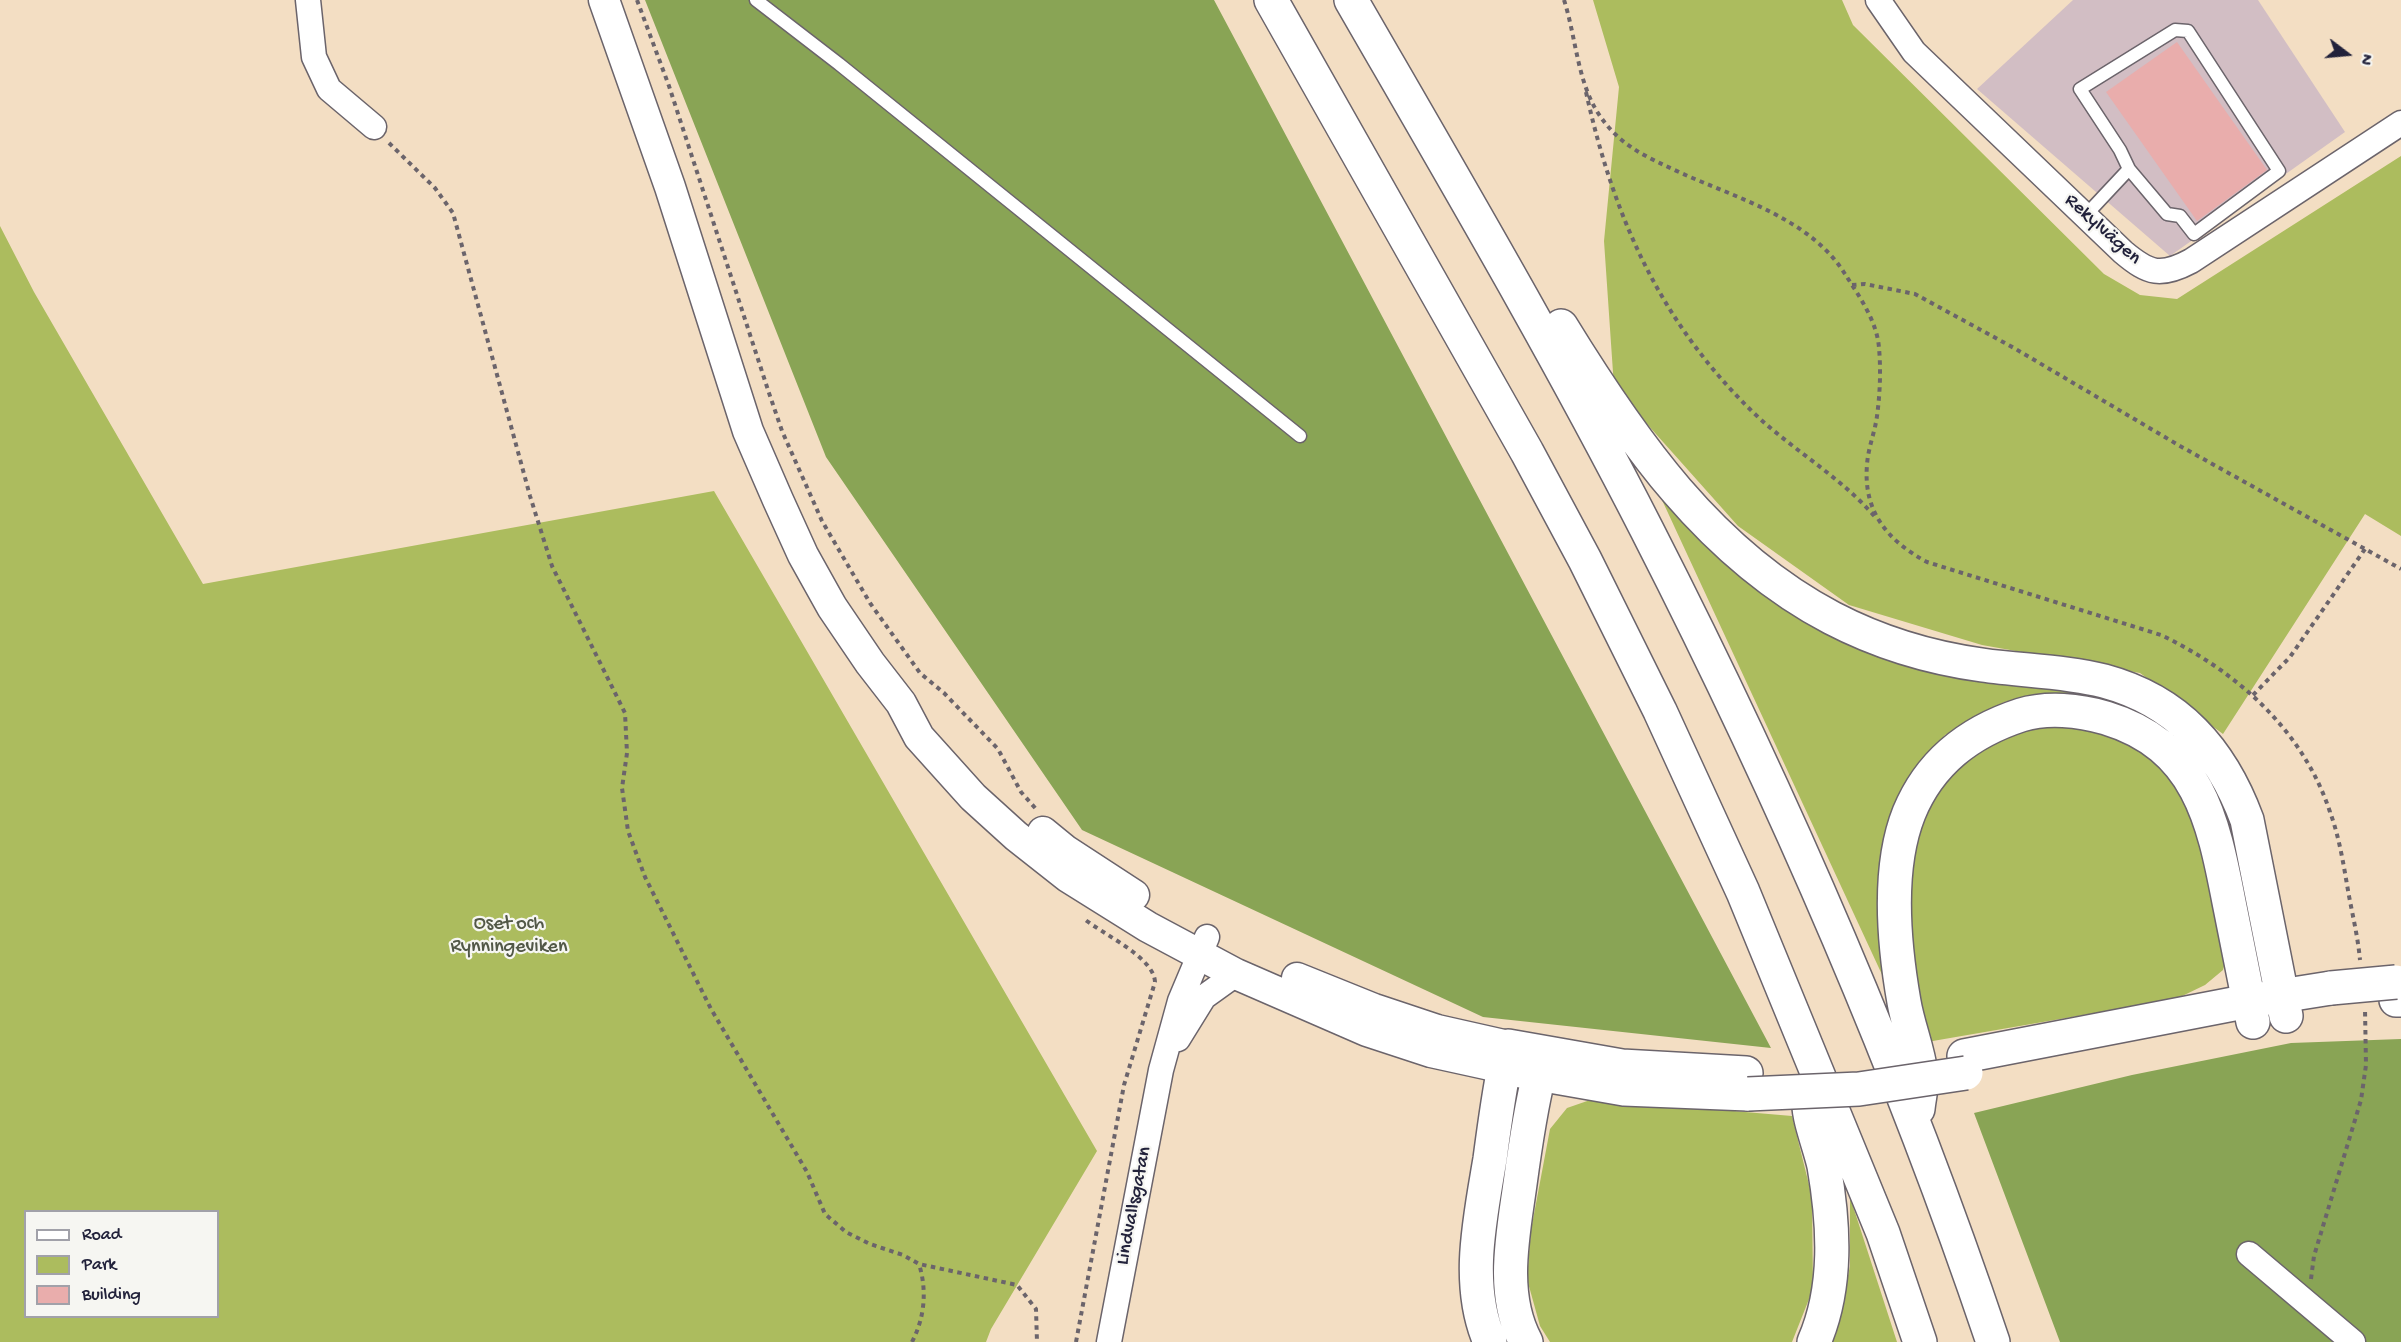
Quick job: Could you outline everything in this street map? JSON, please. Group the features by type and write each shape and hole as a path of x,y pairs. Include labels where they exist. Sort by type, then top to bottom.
{"main road":[{"path":"1271,0 1438,290 1585,560 1664,720 1733,872 1816,1070 1883,1233 1920,1342"},
{"path":"1355,7 1493,226 1545,300 1612,405 1674,487 1731,548 1780,586 1861,632 1951,660 2073,676 2103,681 2132,690 2183,721 2204,742 2222,765 2247,820 2284,1006"},
{"path":"1355,7 1545,340 1671,579 1755,751 1806,864 1915,1128 1993,1342"},
{"path":"1915,1128 1922,1074 1908,1021 1898,960 1895,908 1900,845 1909,814 1923,786 1942,760 1966,740 1994,724 2025,714 2046,711 2089,713 2119,722 2148,737 2172,757 2192,782 2208,810 2251,1011"},
{"path":"1490,1342 1479,1307 1476,1277 1477,1247 1506,1057 1541,1064 1622,1066 1747,1084 1804,1074 1965,1064 2251,1011 2375,995"},
{"path":"1526,1342 1514,1308 1510,1276 1523,1159 1541,1064"},
{"path":"1814,1342 1823,1322 1830,1291 1832,1259 1828,1197 1809,1106 1816,1070"}],"street":[{"path":"308,0 314,57 329,89 374,127"},
{"path":"604,0 670,187 753,441 803,555 832,607 870,663 901,703 1028,820 1065,850 1141,900 1203,946 1236,974 1367,1031 1431,1052 1506,1057"},
{"name":"Rekylvägen","path":"1878,0 1914,52 2138,265 2151,270 2170,272 2191,261 2401,123"},
{"path":"901,703 919,737 973,796 1016,836 1068,878 1148,927 1304,981 1506,1057"},
{"name":"Lindvallsgatan","path":"1109,1342 1161,1070 1180,1001 1203,946"},
{"name":"Lindvallsgatan","path":"1161,1070 1204,997 1236,974"},
{"path":"2249,1254 2353,1342"}],"lane":[{"path":"756,0 849,72 1300,436"},
{"path":"2175,30 2188,31 2279,171 2194,234 2180,216 2167,214 2129,170 2120,150 2080,88 2175,30"},
{"path":"2085,216 2129,170"}],"path":[{"path":"637,0 669,86 772,403 817,511 853,575 906,655 1003,756 1021,792 1036,808 1028,820"},
{"path":"1564,0 1605,171 1625,224 1667,305 1700,353 1737,396 1777,434 1854,497 1894,540 1927,562 2161,635 2184,646 2229,674 2266,706 2294,742 2330,810 2340,845 2361,964"},
{"path":"1584,82 1597,112 1617,138 1642,155 1765,210 1803,231 1840,266 1873,321 1879,346 1877,417 1867,465 1869,496 1874,512 1883,527"},
{"path":"374,127 435,188 453,213 530,496 552,566 625,713 627,753 622,788 628,831 645,877 711,1010 807,1172 825,1214 846,1233 903,1255 919,1264 1017,1285 1036,1309 1037,1342"},
{"path":"1852,285 1865,284 1915,294 2014,348 2180,446 2401,570"},
{"path":"2253,695 2290,657 2365,549"},
{"path":"1076,912 1139,956 1154,972 1155,982 1124,1086 1077,1342"},
{"path":"2302,1298 2310,1286 2314,1256 2361,1100 2375,995"},
{"path":"912,1342 924,1308 924,1283 919,1264"}],"shaded area":[{"path":"2073,0 2258,0 2345,132 2170,256 1977,89"}],"green space":[{"path":"645,0 1214,0 1771,1048 1483,1017 1082,830 826,457"},
{"path":"1593,0 1842,0 1853,25 2104,274 2140,295 2177,299 2401,156 2401,536 2365,514 2223,734 2140,673 1982,645 1849,605 1738,526 1614,387 1604,241 1619,87"},
{"name":"Oset och Rynningeviken","path":"0,226 34,292 203,584 714,491 1097,1151 991,1329 986,1342 0,1342"},
{"path":"1662,500 1754,587 1832,637 1906,663 1983,680 2083,694 2004,702 1945,735 1905,790 1891,994"},
{"path":"2048,723 2101,729 2150,755 2181,790 2200,831 2228,952 2223,970 2205,985 2176,999 1927,1042 1914,968 1909,895 1918,828 1947,775 1993,740"},
{"path":"2401,1039 2401,1342 2060,1342 1974,1113 2132,1075 2291,1043"},
{"path":"1593,1099 1792,1116 1812,1197 1813,1289 1792,1342 1550,1342 1540,1326 1527,1279 1531,1230 1550,1129 1567,1108"},
{"path":"1850,1197 1897,1342 1832,1342 1836,1334 1850,1266"}],"building":[{"path":"2177,42 2267,170 2197,221 2106,92"}]}
